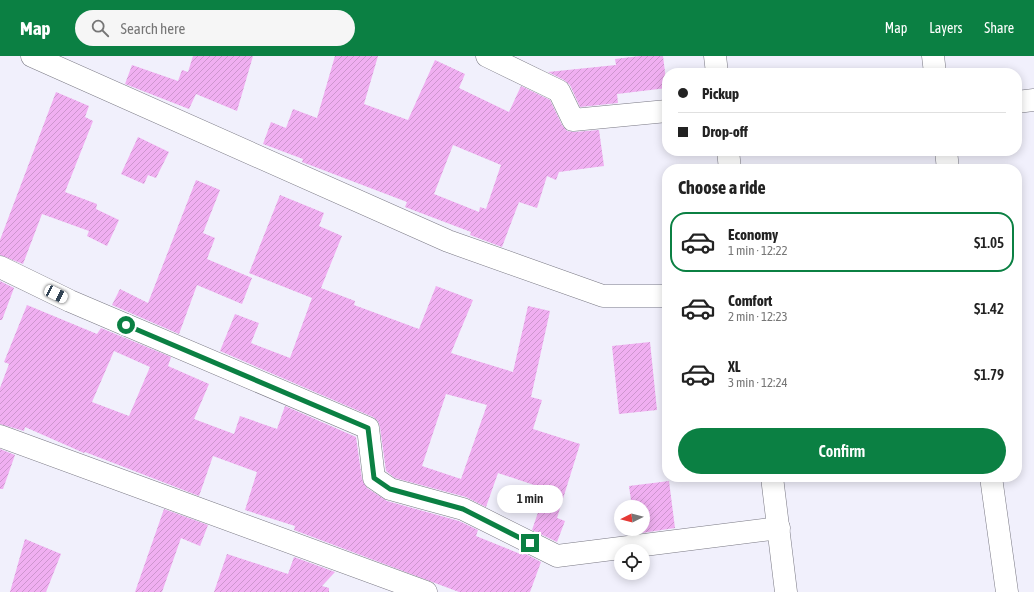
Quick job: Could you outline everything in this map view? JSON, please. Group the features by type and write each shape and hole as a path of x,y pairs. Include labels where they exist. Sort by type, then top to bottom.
{"street":[{"path":"32,56 448,241 603,296 662,296"},
{"path":"488,56 559,91 573,120 662,111"},
{"path":"715,56 716,68"},
{"path":"933,56 934,68"},
{"path":"1022,101 1034,100"},
{"path":"0,267 70,301 368,428 374,478 390,489 463,509 557,556 779,528"},
{"path":"0,436 426,592"},
{"path":"773,482 786,592"},
{"path":"992,482 1007,592"}],"building":[{"path":"193,56 253,56 237,111 196,94 189,109 125,84 132,65 178,81 182,70 188,72"},
{"path":"335,56 378,56 364,104 408,120 435,60 465,74 459,88 509,112 521,86 550,100 562,125 567,131 574,132 599,130 604,166 559,172 556,180 547,176 537,208 519,202 502,247 470,235 471,232 405,207 407,202 302,162 303,159 263,144 271,122 286,128 293,109 317,118","holes":["453,145 501,165 486,209 480,207 479,212 434,194"]},
{"path":"640,56 663,56 664,68 662,68 662,89 617,94 618,103 580,107 570,85 564,80 548,72 616,65 615,59"},
{"path":"56,92 89,106 85,117 93,121 65,192 97,204 96,209 119,220 107,246 87,236 89,231 42,214 23,264 0,255 0,240"},
{"path":"138,137 169,152 156,178 148,175 144,184 121,174"},
{"path":"196,180 220,190 203,233 215,238 207,259 252,278 242,304 197,285 179,334 112,305 120,289 148,303"},
{"path":"280,195 324,213 319,226 342,236 321,288 355,301 354,305 419,329 436,286 473,300 451,353 513,372 528,306 550,311 531,397 542,400 533,429 580,444 557,518 565,521 557,542 532,530 546,489 498,473 486,507 466,497 395,478 386,471 380,427 378,421 373,417 220,351 235,314 259,323 251,343 290,358 312,298 249,273","holes":["446,394 487,405 461,479 422,466"]},
{"path":"0,281 14,288 2,320 0,320"},
{"path":"27,305 97,334 101,328 171,357 168,366 209,384 194,419 234,434 240,416 277,429 285,406 356,437 362,479 367,488 387,501 459,521 478,530 476,536 523,555 524,553 541,562 530,592 459,592 294,530 295,526 245,510 257,472 213,456 199,496 85,452 84,453 25,427 24,431 0,424 0,388 9,364 4,362","holes":["114,351 150,367 129,416 92,402"]},
{"path":"650,342 657,410 619,414 612,346"},
{"path":"0,449 15,455 3,489 0,489"},
{"path":"669,482 675,528 650,532 650,500 631,500 629,486"},
{"path":"164,509 208,525 200,546 181,538 162,592 135,592"},
{"path":"25,539 61,554 46,592 10,592"},
{"path":"227,554 288,574 294,557 335,572 322,586 329,588 329,592 214,592"}],"route":[{"path":"126,325 368,428 374,478 390,489 463,509 530,543"}]}
